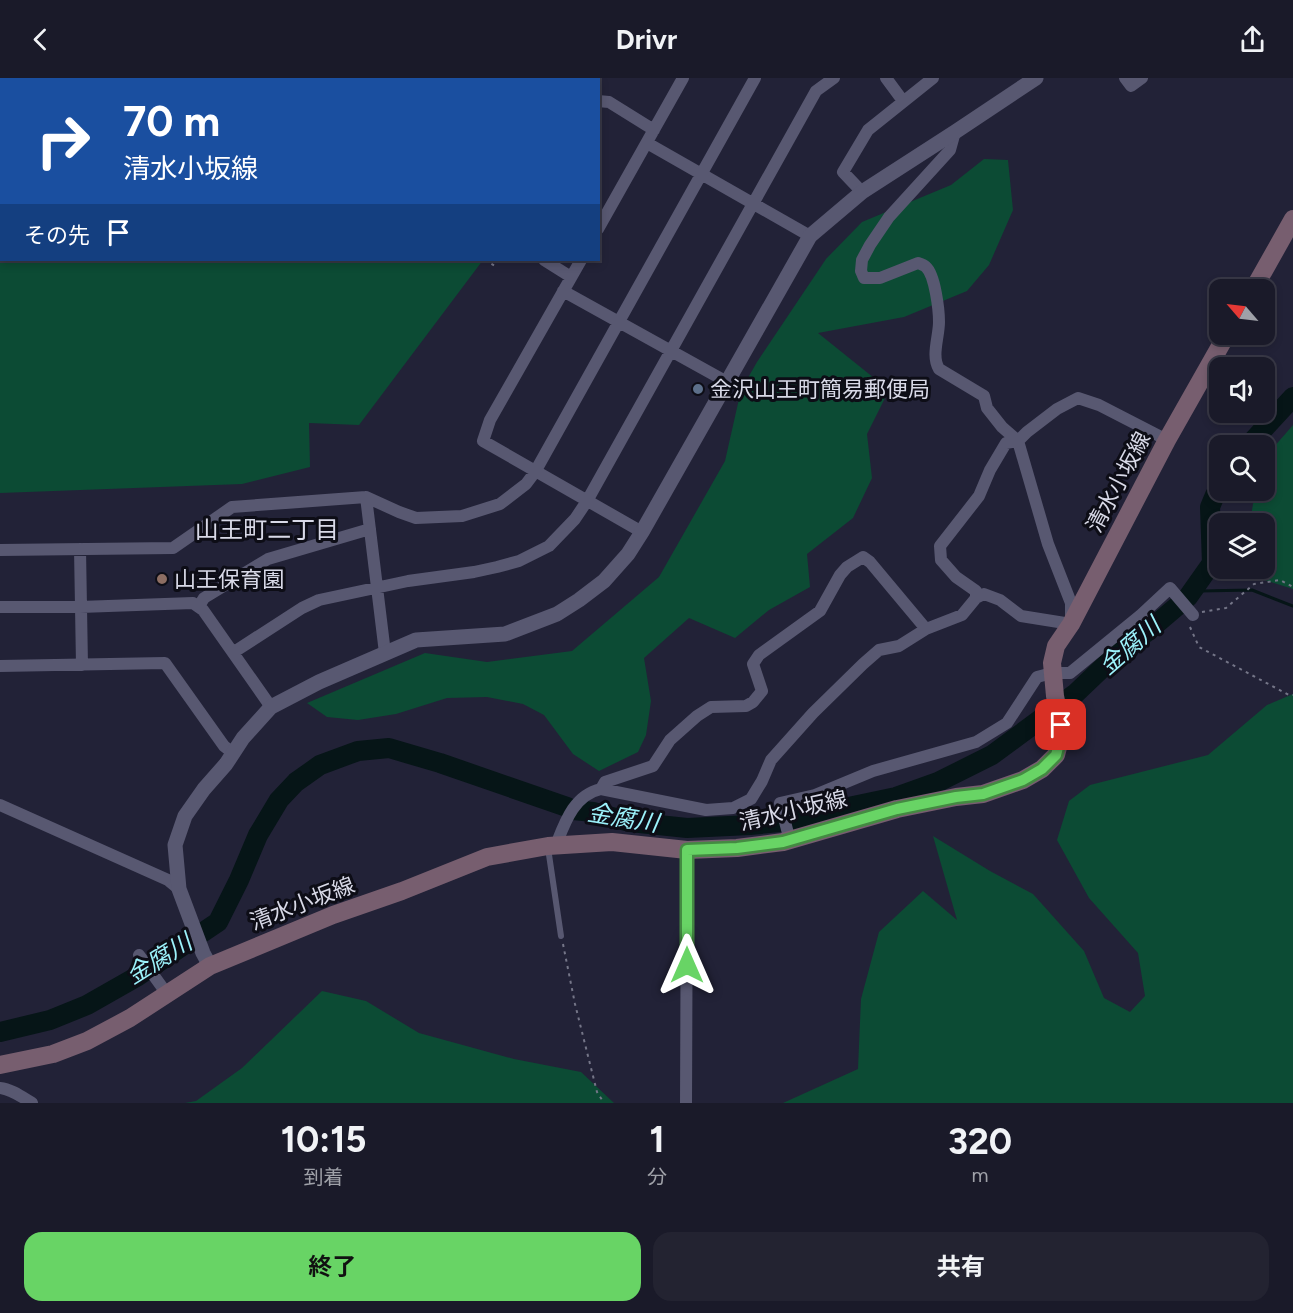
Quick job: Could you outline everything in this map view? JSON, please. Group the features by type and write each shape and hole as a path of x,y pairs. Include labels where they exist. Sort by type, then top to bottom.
{"main road":[{"path":"1259,279 1293,219"},
{"name":"清水小坂線","path":"0,1065 53,1054 87,1041 130,1018 164,989 207,960 402,891 487,857 552,845 612,842 687,850 737,848 786,839 897,809 983,794 1023,780 1042,769 1056,755 1060,740 1061,725 1052,663 1056,646 1071,624 1167,440 1221,345"}],"street":[{"path":"600,225 683,78"},
{"path":"0,550 173,548 232,507 366,497 416,518 462,516 500,504 526,484 535,472 755,78"},
{"path":"234,652 302,608 319,600 408,581 497,567 519,561 549,546 575,519 587,501 816,91 834,78"},
{"path":"886,78 903,101"},
{"path":"862,192 843,172 868,130 933,78"},
{"path":"207,960 179,889 175,845 185,816 243,738 271,707 319,681 416,640 505,634 557,614 604,581 628,554 642,532 810,236 862,192 1036,78"},
{"path":"1125,78 1131,86 1142,78"},
{"path":"600,101 609,102 654,130"},
{"path":"596,790 706,810 733,808 751,799 771,760 813,713 879,650 899,646 926,630 962,615 976,598 984,594 1000,600 1021,616 1071,624 1071,603 1048,544 1018,441 992,415 987,408 984,396 939,369 935,362 939,322 936,294 930,273 925,266 918,263 880,278 864,278 861,271 862,260 889,217 950,150 955,132"},
{"path":"647,143 810,236"},
{"path":"546,261 572,277"},
{"path":"580,261 490,420 483,441 642,532"},
{"path":"564,291 727,381"},
{"path":"976,598 976,591 956,577 941,560 940,546 979,496 1006,443 1018,441 1057,409 1078,398 1099,405 1167,440"},
{"path":"366,497 386,653"},
{"path":"199,606 204,598 268,559 370,529"},
{"path":"80,549 82,665"},
{"path":"552,845 583,796 596,790 605,782 653,766 670,740 711,707 746,706 753,702 762,691 753,664 759,655 820,611 840,575 847,567 863,557 870,562 926,630"},
{"path":"786,839 780,803 815,795 873,771 976,742 1007,723 1037,677 1053,677 1070,673 1170,588 1192,615"},
{"path":"0,607 193,603 203,610 271,707"},
{"path":"0,666 165,663 224,746 233,753"},
{"path":"0,805 168,880 179,889"},
{"path":"687,850 687,1103"},
{"path":"139,955 164,989"},
{"path":"0,1088 32,1103"}],"lane":[{"path":"552,845 561,936"}],"path":[{"path":"1293,587 1280,580 1254,584 1226,608 1192,615 1189,623 1198,647 1293,695"},
{"path":"561,936 597,1092 604,1103"}],"green space":[{"path":"984,159 1008,160 1013,210 989,265 967,291 904,317 818,333 889,390 867,434 872,478 853,518 807,554 810,587 769,610 735,638 689,618 644,658 651,701 646,735 638,752 599,771 573,754 544,715 523,704 487,697 447,698 396,714 358,720 327,717 307,703 425,653 487,662 572,651 659,577 725,461 741,390 757,362 826,259 862,222 951,185"},
{"path":"0,261 482,261 359,425 309,423 310,467 242,484 0,493"},
{"path":"1293,425 1293,589 1261,579 1275,579 1275,513 1252,513 1253,501 1275,501 1275,446"},
{"path":"1293,694 1293,1103 783,1103 858,1069 861,999 879,932 923,891 957,920 933,836 1033,894 1084,951 1104,998 1130,1012 1145,996 1138,953 1089,898 1057,840 1069,801 1090,785 1208,755 1267,705"},
{"path":"322,991 366,1001 419,1033 514,1059 581,1072 614,1103 185,1103 196,1101 242,1068"}],"waterway":[{"name":"金腐川","path":"1258,435 1293,397"},
{"name":"金腐川","path":"0,1032 50,1020 87,1005 138,976 218,922 258,835 279,800 296,782 320,765 358,751 389,748 440,763 573,810 593,812 630,822 687,828 801,820 896,797 938,782 992,755 1076,693 1120,651 1188,597 1212,563 1210,507 1212,501"},
{"path":"1199,584 1200,591 1252,590 1293,606"}],"place":[{"name":"金沢山王町簡易郵便局","path":"698,389"},
{"name":"山王保育園","path":"162,579"}],"district":[{"name":"山王町二丁目","path":"267,530"}],"route":[{"path":"687,965 687,850 737,848 783,842 897,809 983,794 1023,780 1042,769 1056,755 1061,725"}]}
